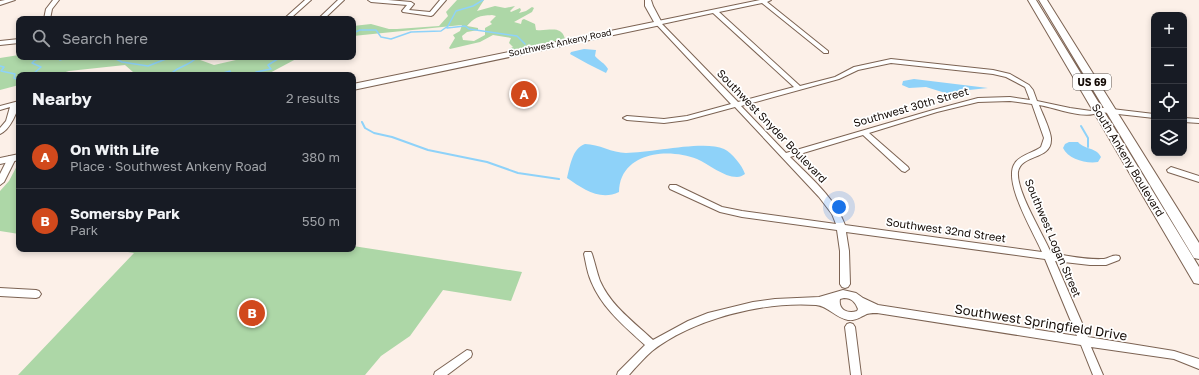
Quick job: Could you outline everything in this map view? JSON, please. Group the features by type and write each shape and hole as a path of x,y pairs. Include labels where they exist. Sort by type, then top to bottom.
{"main road":[{"name":"South Ankeny Boulevard","path":"1032,0 1199,279"},
{"name":"South Ankeny Boulevard","path":"1043,0 1199,254"}],"street":[{"path":"0,2 12,0"},
{"path":"48,16 49,9 56,0"},
{"path":"290,16 308,0"},
{"path":"324,16 341,0"},
{"path":"371,0 413,2"},
{"path":"413,2 405,11 431,14 443,0"},
{"name":"Southwest Snyder Boulevard","path":"648,0 658,23 828,202 838,218 841,227 845,263 845,284 851,295"},
{"path":"765,0 826,52"},
{"name":"Southwest Ankeny Road","path":"356,86 765,0"},
{"path":"714,11 798,87"},
{"path":"0,43 16,41"},
{"name":"Southwest Logan Street","path":"627,118 647,121 676,120 837,78 856,68 884,62 901,62 1008,75 1027,86 1048,138 1048,142 1044,150 1020,162 1015,169 1015,179 1026,210 1049,256 1098,375"},
{"name":"Southwest 30th Street","path":"784,156 973,101 999,99 1034,102 1092,113 1098,110 1151,116"},
{"path":"0,108 16,104"},
{"path":"0,132 9,122 16,106"},
{"path":"1187,120 1199,121"},
{"path":"864,132 905,169"},
{"path":"0,161 15,158"},
{"path":"0,182 15,158"},
{"path":"1171,170 1199,179"},
{"name":"Southwest 32nd Street","path":"673,188 720,209 731,212 1049,256 1101,262 1106,262 1116,258"},
{"path":"588,254 596,282 602,293 612,306 652,346"},
{"name":"Southwest Snyder Boulevard","path":"837,296 845,284"},
{"path":"0,292 36,294"},
{"path":"622,375 652,346 696,322 743,307 782,302 819,302 837,296 851,295 856,314 856,375"},
{"path":"837,296 834,303 840,313"},
{"path":"819,302 840,313 856,314"},
{"name":"Southwest Springfield Drive","path":"856,314 877,309 1174,355 1199,364"},
{"path":"439,375 467,354"}],"green space":[{"path":"457,0 484,0 477,11 495,6 505,8 515,6 510,11 511,12 520,8 521,10 519,13 532,7 534,8 532,12 514,22 521,24 522,20 524,19 535,24 536,30 557,30 563,34 565,39 512,50 509,49 513,47 509,43 511,38 493,35 480,42 450,49 449,48 455,38 453,35 460,31 462,25 356,36 356,26 371,24 389,29 439,26 448,16 446,12","holes":["481,16 496,16 490,22 492,24 485,28 485,35 474,41 463,40 462,36 467,32 478,30 478,28 467,26 475,18"]},
{"path":"16,55 16,60 200,60 214,65 236,60 294,60 272,72 133,72 125,65 66,72 16,72 16,86 0,90 0,58"},
{"path":"16,168 16,234 0,231 0,191 9,181"},
{"path":"356,246 522,272 511,301 443,290 410,336 381,356 365,375 18,375 134,253 128,252 356,252"}],"water":[{"path":"584,49 596,50 595,56 608,69 606,73 570,54 571,52"},
{"path":"914,79 988,88 969,90 959,96 955,96 926,87 909,88 902,85 903,81"},
{"path":"1069,142 1078,142 1081,145 1093,150 1101,157 1098,162 1088,162 1073,158 1065,152 1063,148 1065,144"},
{"path":"585,144 595,145 621,153 691,146 715,147 724,149 730,153 739,163 745,174 738,177 727,175 702,161 687,156 677,154 655,154 645,157 628,168 621,179 619,192 605,195 598,194 585,190 567,178 574,154 577,149"}],"waterway":[{"path":"356,32 360,30 376,30 381,37 391,39 411,32 441,31 448,26 456,11 473,6 483,0"},
{"path":"447,28 465,26 469,29 517,36 525,44"},
{"path":"35,60 32,63 41,67 35,72"},
{"path":"118,60 148,66 163,60"},
{"path":"173,72 194,60"},
{"path":"256,72 271,69 268,65 276,60"},
{"path":"0,66 4,67 1,71 15,74 14,78 16,79"},
{"path":"226,72 230,72"},
{"path":"362,122 365,128 374,133 392,137 428,150 487,162 518,173 559,179"},
{"path":"1081,126 1088,138 1088,147"}],"place":[{"name":"On With Life","path":"524,94"},
{"name":"Somersby Park","path":"252,313"}]}
